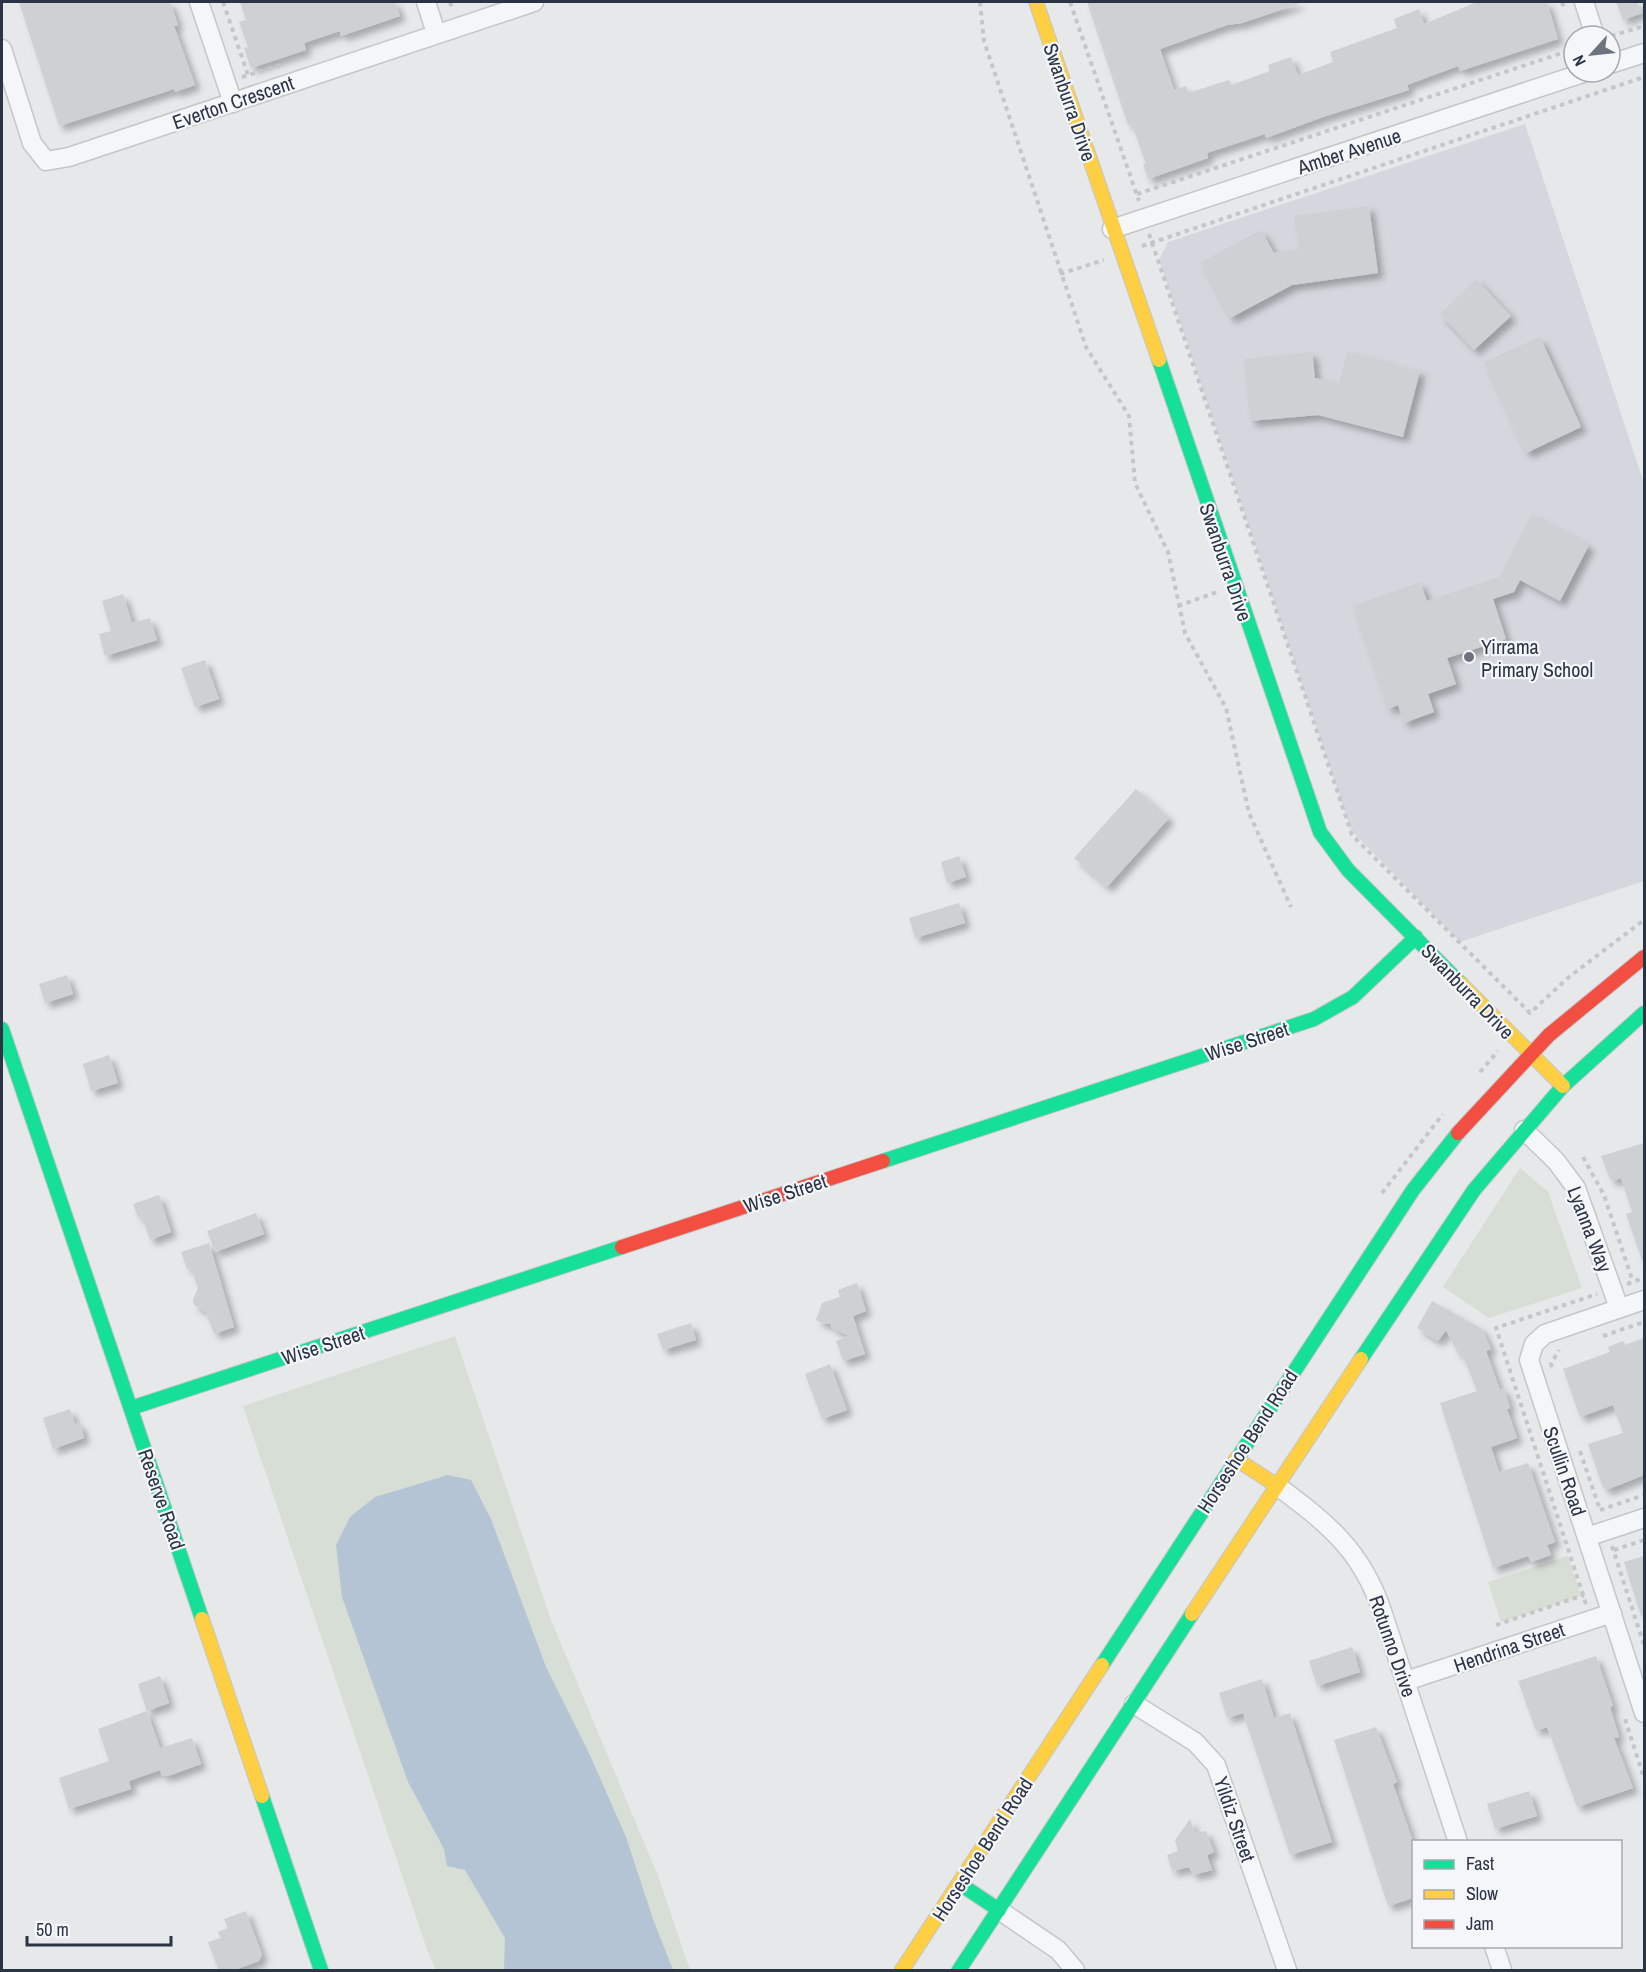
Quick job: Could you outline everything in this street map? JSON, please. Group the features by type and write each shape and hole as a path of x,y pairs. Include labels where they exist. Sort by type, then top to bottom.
{"street":[{"path":"199,2 232,103"},
{"path":"426,2 436,33"},
{"name":"Everton Crescent","path":"2,49 32,143 46,161 69,157 534,2"},
{"name":"Swanburra Drive","path":"1036,2 1317,825 1336,857 1563,1086"},
{"path":"1584,2 1592,24"},
{"path":"1622,60 1644,53"},
{"name":"Amber Avenue","path":"1112,229 1562,80"},
{"name":"Wise Street","path":"131,1408 1314,1019 1353,997 1416,937"},
{"name":"Horseshoe Bend Road","path":"902,1971 1413,1190 1470,1117 1530,1054 1574,1012 1644,957"},
{"path":"959,1971 1276,1485 1474,1190 1563,1086 1644,1013"},
{"name":"Reserve Road","path":"2,1029 321,1971"},
{"name":"Lyanna Way","path":"1524,1130 1556,1161 1576,1188 1619,1308"},
{"name":"Scullin Road","path":"1644,1300 1545,1334 1534,1344 1530,1356 1534,1382 1644,1713"},
{"path":"1236,1459 1276,1485"},
{"name":"Rotunno Drive","path":"1276,1485 1329,1525 1355,1555 1374,1588 1457,1840"},
{"path":"1587,1536 1644,1518"},
{"name":"Hendrina Street","path":"1406,1681 1612,1613"},
{"name":"Yildiz Street","path":"1134,1704 1195,1742 1216,1765 1287,1971"},
{"path":"960,1884 1058,1950 1075,1971"},
{"path":"1494,1948 1502,1971"}],"path":[{"path":"223,2 248,75"},
{"path":"450,2 453,10"},
{"path":"980,2 984,41 1060,274 1086,347 1128,416 1136,483 1168,552 1185,633 1226,708 1236,744 1249,813 1291,907"},
{"path":"1070,2 1137,194 1352,835 1530,1013 1569,977 1644,920"},
{"path":"1622,33 1644,26"},
{"path":"1137,194 1562,53"},
{"path":"1152,243 1644,77"},
{"path":"1583,1157 1604,1195 1634,1282"},
{"path":"1600,1336 1644,1322"},
{"path":"1554,1375 1551,1364 1556,1351 1567,1347"},
{"path":"1577,1442 1644,1645"},
{"path":"1600,1510 1644,1495"},
{"path":"1614,1550 1644,1540"},
{"path":"1496,1625 1584,1595"}],"shaded area":[{"name":"Yirrama Primary School","path":"1525,124 1644,483 1644,881 1460,942 1351,830 1159,260 1168,242"},
{"path":"1520,1168 1548,1192 1582,1288 1489,1318 1443,1287"},
{"path":"455,1336 551,1620 658,1876 690,1970 436,1970 428,1952 243,1406"},
{"path":"1568,1556 1581,1596 1501,1622 1488,1582"}],"water":[{"path":"448,1475 471,1480 491,1519 546,1667 589,1753 626,1837 653,1919 673,1970 504,1970 505,1938 465,1870 447,1866 444,1849 408,1782 342,1597 336,1545 350,1517 375,1497"}],"building":[{"path":"19,2 170,2 178,25 174,26 195,85 175,92 174,89 59,126"},
{"path":"240,2 395,2 400,16 341,36 340,31 304,43 306,50 251,68 244,48 248,47 239,22 246,20"},
{"path":"1087,2 1298,2 1298,4 1242,23 1227,25 1160,49 1174,90 1186,86 1188,93 1229,80 1231,85 1270,71 1268,65 1291,57 1298,75 1333,62 1330,52 1397,28 1394,19 1419,9 1424,24 1477,2 1547,2 1558,39 1460,71 1458,66 1407,85 1409,90 1266,138 1265,134 1207,153 1208,158 1148,179 1143,164 1146,164 1132,124 1128,125"},
{"path":"1616,2 1637,2 1642,13 1623,20"},
{"path":"1369,206 1378,273 1292,285 1230,318 1201,262 1261,230 1274,253 1299,249 1294,216"},
{"path":"1476,279 1511,316 1474,350 1440,314"},
{"path":"1540,337 1581,427 1526,453 1484,362"},
{"path":"1312,352 1315,378 1339,384 1347,352 1420,371 1403,437 1318,415 1250,421 1244,359"},
{"path":"1531,515 1589,545 1560,601 1520,580 1514,592 1493,599 1506,639 1447,658 1456,684 1428,694 1434,712 1404,723 1398,705 1388,709 1353,606 1420,582 1427,601 1499,577"},
{"path":"123,594 132,623 150,618 157,640 105,656 99,634 111,631 102,601"},
{"path":"205,660 219,699 195,707 181,668"},
{"path":"1136,789 1169,818 1107,887 1074,858"},
{"path":"959,856 966,877 947,883 941,862"},
{"path":"959,903 965,923 915,938 909,918"},
{"path":"67,975 73,994 45,1003 39,984"},
{"path":"109,1055 118,1083 91,1091 83,1064"},
{"path":"1644,1143 1644,1260 1642,1260 1626,1214 1632,1212 1621,1178 1611,1181 1601,1156"},
{"path":"159,1195 171,1232 150,1240 142,1216 138,1217 133,1204"},
{"path":"256,1213 264,1234 215,1252 207,1231"},
{"path":"209,1243 234,1327 214,1334 206,1312 194,1305 193,1300 198,1288 191,1268 187,1269 181,1252"},
{"path":"857,1283 866,1311 853,1316 865,1354 843,1361 836,1341 849,1336 832,1328 830,1323 825,1324 816,1320 822,1303 840,1297 838,1290"},
{"path":"1432,1301 1482,1329 1491,1349 1486,1351 1500,1390 1504,1388 1510,1408 1507,1409 1517,1438 1491,1447 1499,1472 1528,1463 1555,1542 1547,1545 1551,1555 1531,1562 1528,1556 1493,1568 1440,1403 1477,1391 1462,1354 1459,1355 1446,1330 1438,1341 1417,1328"},
{"path":"691,1323 696,1340 663,1350 657,1334"},
{"path":"1644,1338 1644,1475 1609,1489 1603,1488 1588,1444 1623,1433 1613,1405 1580,1417 1563,1369 1610,1352 1608,1347 1623,1341 1625,1345"},
{"path":"830,1364 847,1410 822,1419 805,1374"},
{"path":"70,1409 75,1424 80,1423 84,1438 53,1449 43,1418"},
{"path":"1644,1556 1644,1615 1641,1616 1624,1562"},
{"path":"1352,1647 1360,1672 1317,1686 1309,1661"},
{"path":"1596,1656 1613,1706 1610,1707 1619,1737 1614,1738 1633,1788 1577,1807 1547,1727 1536,1731 1518,1681"},
{"path":"160,1676 169,1703 147,1711 138,1684"},
{"path":"1262,1679 1274,1718 1290,1713 1332,1842 1290,1855 1243,1713 1227,1718 1219,1693"},
{"path":"147,1711 160,1748 192,1738 201,1764 171,1775 162,1776 160,1770 129,1781 131,1789 69,1809 59,1778 109,1761 98,1729"},
{"path":"1376,1727 1397,1782 1393,1784 1412,1840 1412,1898 1388,1906 1334,1740"},
{"path":"1529,1791 1537,1816 1495,1829 1487,1804"},
{"path":"1190,1819 1195,1833 1206,1831 1214,1852 1207,1855 1212,1870 1193,1875 1189,1867 1172,1871 1167,1855 1178,1851 1175,1840"},
{"path":"246,1911 262,1955 259,1961 232,1971 219,1971 208,1942 221,1938 218,1932 228,1928 224,1919"}],"traffic: fast":[{"path":"1159,360 1320,832 1348,870 1460,983"},
{"path":"883,1161 1314,1019 1353,997 1416,937"},
{"path":"1361,1359 1474,1190 1563,1086 1644,1013"},
{"path":"2,1029 202,1619"},
{"path":"1102,1665 1413,1190 1458,1133"},
{"path":"131,1408 622,1247"},
{"path":"959,1970 1192,1614"},
{"path":"262,1796 321,1970"},
{"path":"960,1884 999,1910"}],"traffic: slow":[{"path":"1036,2 1159,360"},
{"path":"1460,983 1563,1086"},
{"path":"1192,1614 1361,1359"},
{"path":"1236,1459 1276,1485"},
{"path":"202,1619 262,1796"},
{"path":"902,1970 1102,1665"}],"traffic: jam":[{"path":"1458,1133 1549,1035 1644,957"},
{"path":"622,1247 883,1161"}],"place":[{"name":"Yirrama Primary School","path":"1469,657"}]}
